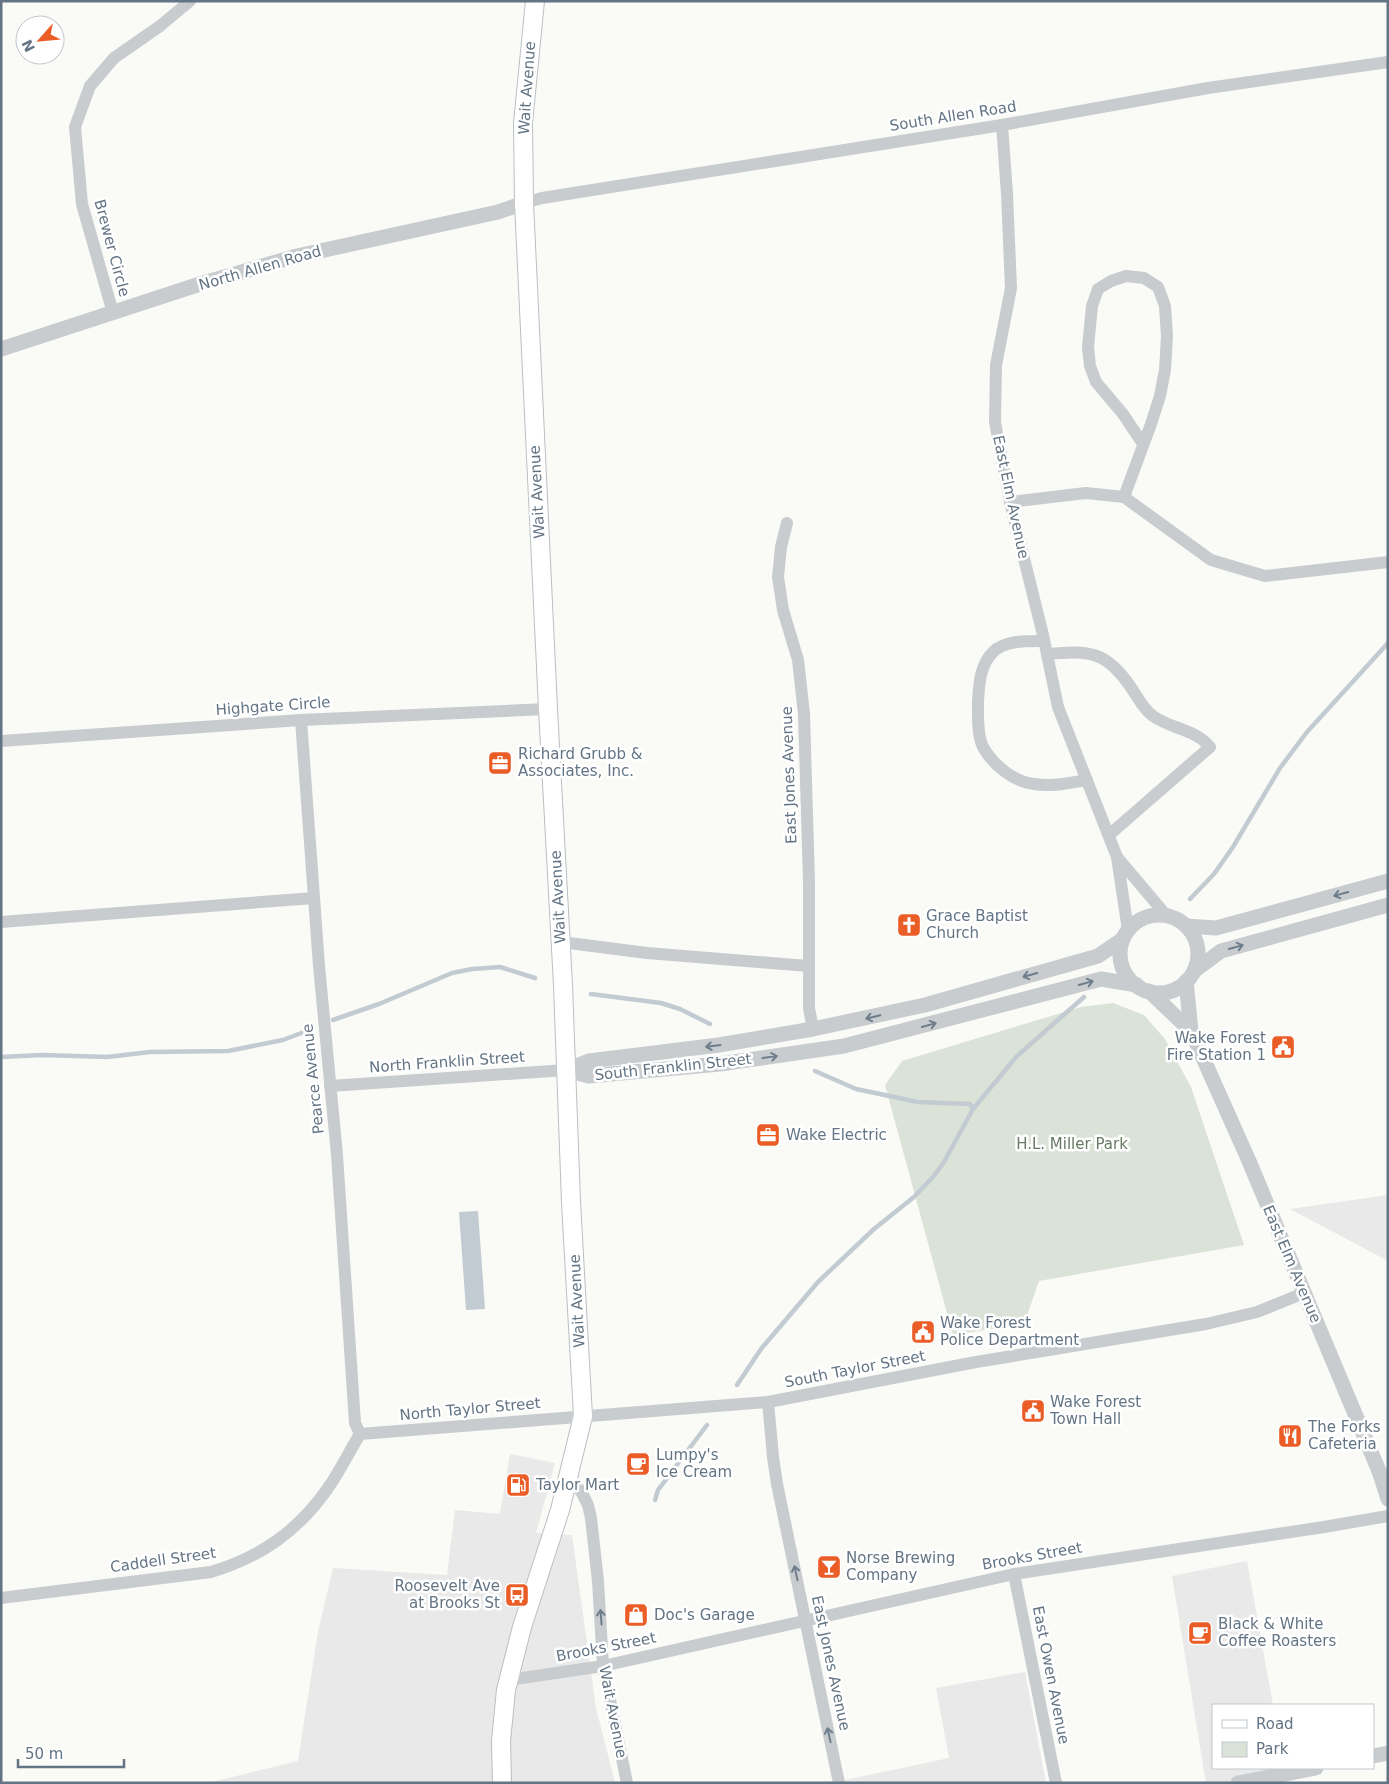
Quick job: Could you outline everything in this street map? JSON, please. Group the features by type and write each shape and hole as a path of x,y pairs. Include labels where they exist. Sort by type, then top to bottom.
{"main road":[{"name":"Wait Avenue","path":"535,1 523,122 524,203 583,1416 569,1476"},
{"path":"502,1783 501,1741 508,1680 515,1648 560,1510 569,1476"}],"street":[{"name":"Brewer Circle","path":"114,313 82,204 75,126 90,86 114,58 160,26 190,1"},
{"name":"South Allen Road","path":"524,203 542,198 1002,125 1208,88 1388,62"},
{"name":"East Elm Avenue","path":"1002,125 1011,288 996,365 995,422 1010,502 1046,648 1058,707 1117,857 1126,935"},
{"name":"North Allen Road","path":"1,349 200,284 297,256 498,212 524,203"},
{"path":"1124,497 1143,444 1160,396 1165,370 1167,336 1165,306 1158,287 1144,278 1126,276 1111,281 1098,289 1092,306 1088,347 1090,366 1096,382 1129,421 1143,444"},
{"path":"1010,502 1086,493 1124,497 1211,560 1265,576 1388,562"},
{"name":"East Jones Avenue","path":"788,523 781,547 778,577 783,610 798,660 804,714 809,1008 813,1029"},
{"path":"1087,780 1058,785 1032,784 1012,776 995,764 982,746 978,687 983,666 994,651 1010,644 1097,655 1112,663 1122,674 1150,714 1160,721 1199,737 1210,747 1109,835"},
{"name":"Highgate Circle","path":"1,741 301,720 548,709"},
{"name":"Pearce Avenue","path":"301,720 314,898 337,1155 355,1423 360,1434"},
{"name":"East Elm Avenue","path":"1117,857 1166,915"},
{"path":"1186,926 1216,928 1388,882"},
{"path":"1,922 314,898"},
{"path":"1190,976 1198,958 1197,945 1193,935 1177,919 1166,915 1144,917 1126,935 1121,949 1122,962 1127,975 1143,988 1162,994 1175,989 1221,951 1388,905"},
{"name":"South Franklin Street","path":"566,1070 589,1060 719,1045 838,1025 925,1005 1098,956 1126,935"},
{"path":"561,942 647,954 808,966"},
{"name":"East Elm Avenue","path":"1190,976 1191,1030 1249,1161 1379,1471 1388,1499"},
{"name":"South Franklin Street","path":"566,1070 589,1076 720,1064 821,1050 891,1035 1101,979 1143,988"},
{"name":"East Elm Avenue","path":"1143,988 1191,1030"},
{"name":"North Franklin Street","path":"330,1086 566,1070"},
{"name":"South Taylor Street","path":"583,1416 700,1409 768,1402 966,1364 1206,1324 1257,1312 1304,1292"},
{"name":"East Jones Avenue","path":"768,1402 772,1457 777,1484 839,1783"},
{"name":"North Taylor Street","path":"360,1434 583,1416"},
{"name":"Caddell Street","path":"1,1598 211,1572 236,1564 283,1538 305,1518 329,1487 360,1434"},
{"name":"Wait Avenue","path":"569,1476 582,1493 588,1505 591,1518 598,1581 603,1666 627,1783"},
{"name":"Brooks Street","path":"508,1680 603,1666 1014,1574 1388,1516"},
{"name":"East Owen Avenue","path":"1014,1574 1056,1783"},
{"path":"1374,1756 1388,1754"},
{"path":"1238,1783 1311,1769"}],"shaded area":[{"path":"1388,1195 1388,1261 1290,1209"},
{"path":"478,1211 485,1309 466,1310 459,1212"},
{"path":"510,1454 555,1463 536,1533 572,1535 596,1708 615,1783 208,1783 298,1761 318,1632 333,1568 447,1575 455,1510 500,1514"},
{"path":"1247,1561 1273,1704 1212,1704 1212,1769 1284,1769 1287,1783 1206,1783 1172,1576"},
{"path":"1025,1672 1046,1783 831,1783 949,1758 936,1688"}],"green space":[{"name":"H.L. Miller Park","path":"1113,1003 1144,1015 1165,1039 1191,1087 1244,1245 1039,1281 1024,1324 953,1335 885,1085 902,1061 1081,1007"}],"waterway":[{"path":"1190,899 1214,874 1233,847 1280,768 1307,732 1388,643"},
{"path":"333,1020 379,1004 452,973 500,967 535,978"},
{"path":"591,994 661,1003 680,1009 710,1024"},
{"path":"737,1385 761,1349 818,1282 874,1229 914,1197 933,1177 944,1162 973,1109 1017,1056 1084,997"},
{"path":"1,1057 42,1055 107,1057 150,1052 228,1051 283,1040 312,1029"},
{"path":"815,1071 856,1089 918,1102 970,1104 973,1109"},
{"path":"655,1500 658,1490 707,1425"}],"place":[{"name":"Richard Grubb & Associates, Inc.","path":"500,763"},
{"name":"Grace Baptist Church","path":"909,925"},
{"name":"Wake Forest Fire Station 1","path":"1283,1047"},
{"name":"Wake Electric","path":"768,1135"},
{"name":"Wake Forest Police Department","path":"923,1332"},
{"name":"Wake Forest Town Hall","path":"1033,1411"},
{"name":"The Forks Cafeteria","path":"1290,1436"},
{"name":"Lumpy's Ice Cream","path":"638,1464"},
{"name":"Taylor Mart","path":"518,1485"},
{"name":"Norse Brewing Company","path":"829,1567"},
{"name":"Roosevelt Ave at Brooks St","path":"517,1595"},
{"name":"Doc's Garage","path":"636,1615"},
{"name":"Black & White Coffee Roasters","path":"1200,1633"}]}
